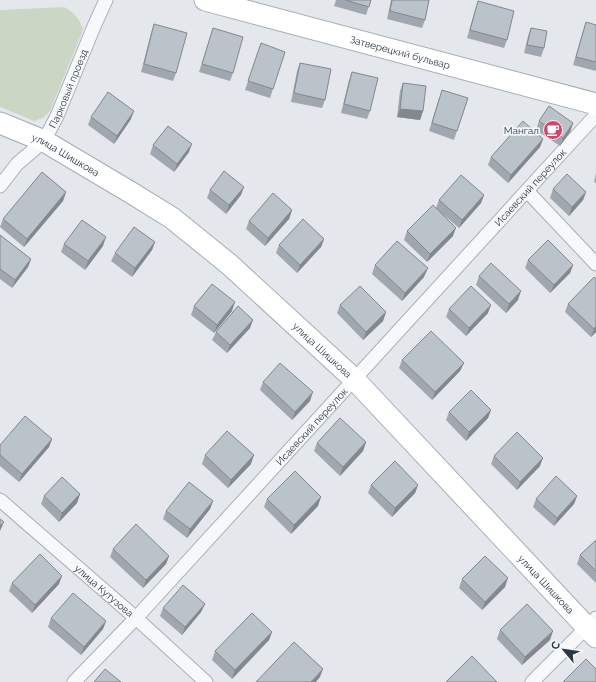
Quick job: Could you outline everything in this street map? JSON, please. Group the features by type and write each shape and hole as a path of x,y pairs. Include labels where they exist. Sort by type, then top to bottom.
{"main road":[{"name":"Затверецкий бульвар","path":"205,0 596,104"},
{"name":"улица Шишкова","path":"0,123 44,141 130,192 177,222 249,281 354,378 593,627"}],"street":[{"name":"Парковый проезд","path":"0,186 17,164 44,141 57,116 106,0"},
{"name":"Исаевский переулок","path":"74,682 136,618 596,115"},
{"path":"527,191 596,264"},
{"name":"улица Кутузова","path":"0,500 136,618 206,682"},
{"path":"532,682 593,627"}],"green space":[{"path":"64,7 76,17 83,30 50,111 43,118 34,121 0,107 0,10"}],"building":[{"path":"345,0 371,0 369,7"},
{"path":"392,0 429,0 425,20 390,11"},
{"path":"478,1 514,11 507,40 470,30"},
{"path":"586,22 596,25 596,62 576,57"},
{"path":"154,24 187,33 176,73 144,64"},
{"path":"213,28 243,37 233,73 202,64"},
{"path":"531,28 547,31 544,48 527,45"},
{"path":"261,43 285,52 273,89 248,81"},
{"path":"300,63 331,69 325,100 294,93"},
{"path":"352,72 378,78 370,111 344,104"},
{"path":"403,83 426,86 423,111 400,109"},
{"path":"442,90 468,98 457,131 432,123"},
{"path":"108,92 134,111 117,136 91,117"},
{"path":"549,106 573,123 563,138 539,121"},
{"path":"523,121 543,139 511,175 491,157"},
{"path":"168,126 192,144 177,164 153,145"},
{"path":"224,171 244,187 229,205 210,190"},
{"path":"42,172 66,192 27,239 3,219"},
{"path":"567,174 586,192 572,207 553,189"},
{"path":"461,175 484,195 462,220 439,200"},
{"path":"273,193 292,210 268,238 249,221"},
{"path":"433,205 456,228 430,254 407,231"},
{"path":"303,219 324,239 300,265 279,245"},
{"path":"82,220 106,237 88,261 64,244"},
{"path":"134,227 155,242 135,268 115,253"},
{"path":"0,235 31,259 15,280 0,269"},
{"path":"548,240 573,265 554,285 528,260"},
{"path":"397,241 428,268 405,293 375,265"},
{"path":"491,263 521,291 509,304 479,276"},
{"path":"594,277 596,279 596,326 594,329 568,304"},
{"path":"212,284 235,302 217,325 194,306"},
{"path":"360,286 386,312 366,332 340,305"},
{"path":"471,286 491,305 469,328 449,309"},
{"path":"238,306 253,320 230,345 216,332"},
{"path":"431,331 464,363 435,392 402,360"},
{"path":"280,363 313,392 295,412 263,382"},
{"path":"471,390 491,410 469,432 449,412"},
{"path":"25,416 52,439 22,474 0,455 0,445"},
{"path":"340,418 366,442 343,467 317,443"},
{"path":"227,431 254,455 231,480 205,455"},
{"path":"517,432 543,458 520,482 494,456"},
{"path":"395,461 418,485 395,508 371,485"},
{"path":"295,471 321,497 294,525 267,499"},
{"path":"556,476 577,496 557,518 536,499"},
{"path":"62,477 80,494 62,513 44,496"},
{"path":"189,482 213,501 190,529 166,511"},
{"path":"0,519 4,522 0,526"},
{"path":"136,524 169,556 146,580 113,549"},
{"path":"596,540 596,571 580,555"},
{"path":"40,554 62,576 35,605 12,583"},
{"path":"485,556 508,578 485,602 462,579"},
{"path":"183,585 205,604 185,627 163,608"},
{"path":"73,593 106,621 84,647 51,618"},
{"path":"527,604 553,631 525,657 500,630"},
{"path":"252,613 272,632 235,670 215,651"},
{"path":"294,642 323,669 311,682 256,682"},
{"path":"472,656 497,682 446,682"},
{"path":"586,659 596,669 596,682 563,682"},
{"path":"105,669 121,682 94,682"}],"place":[{"name":"Мангал","path":"553,130"}]}
